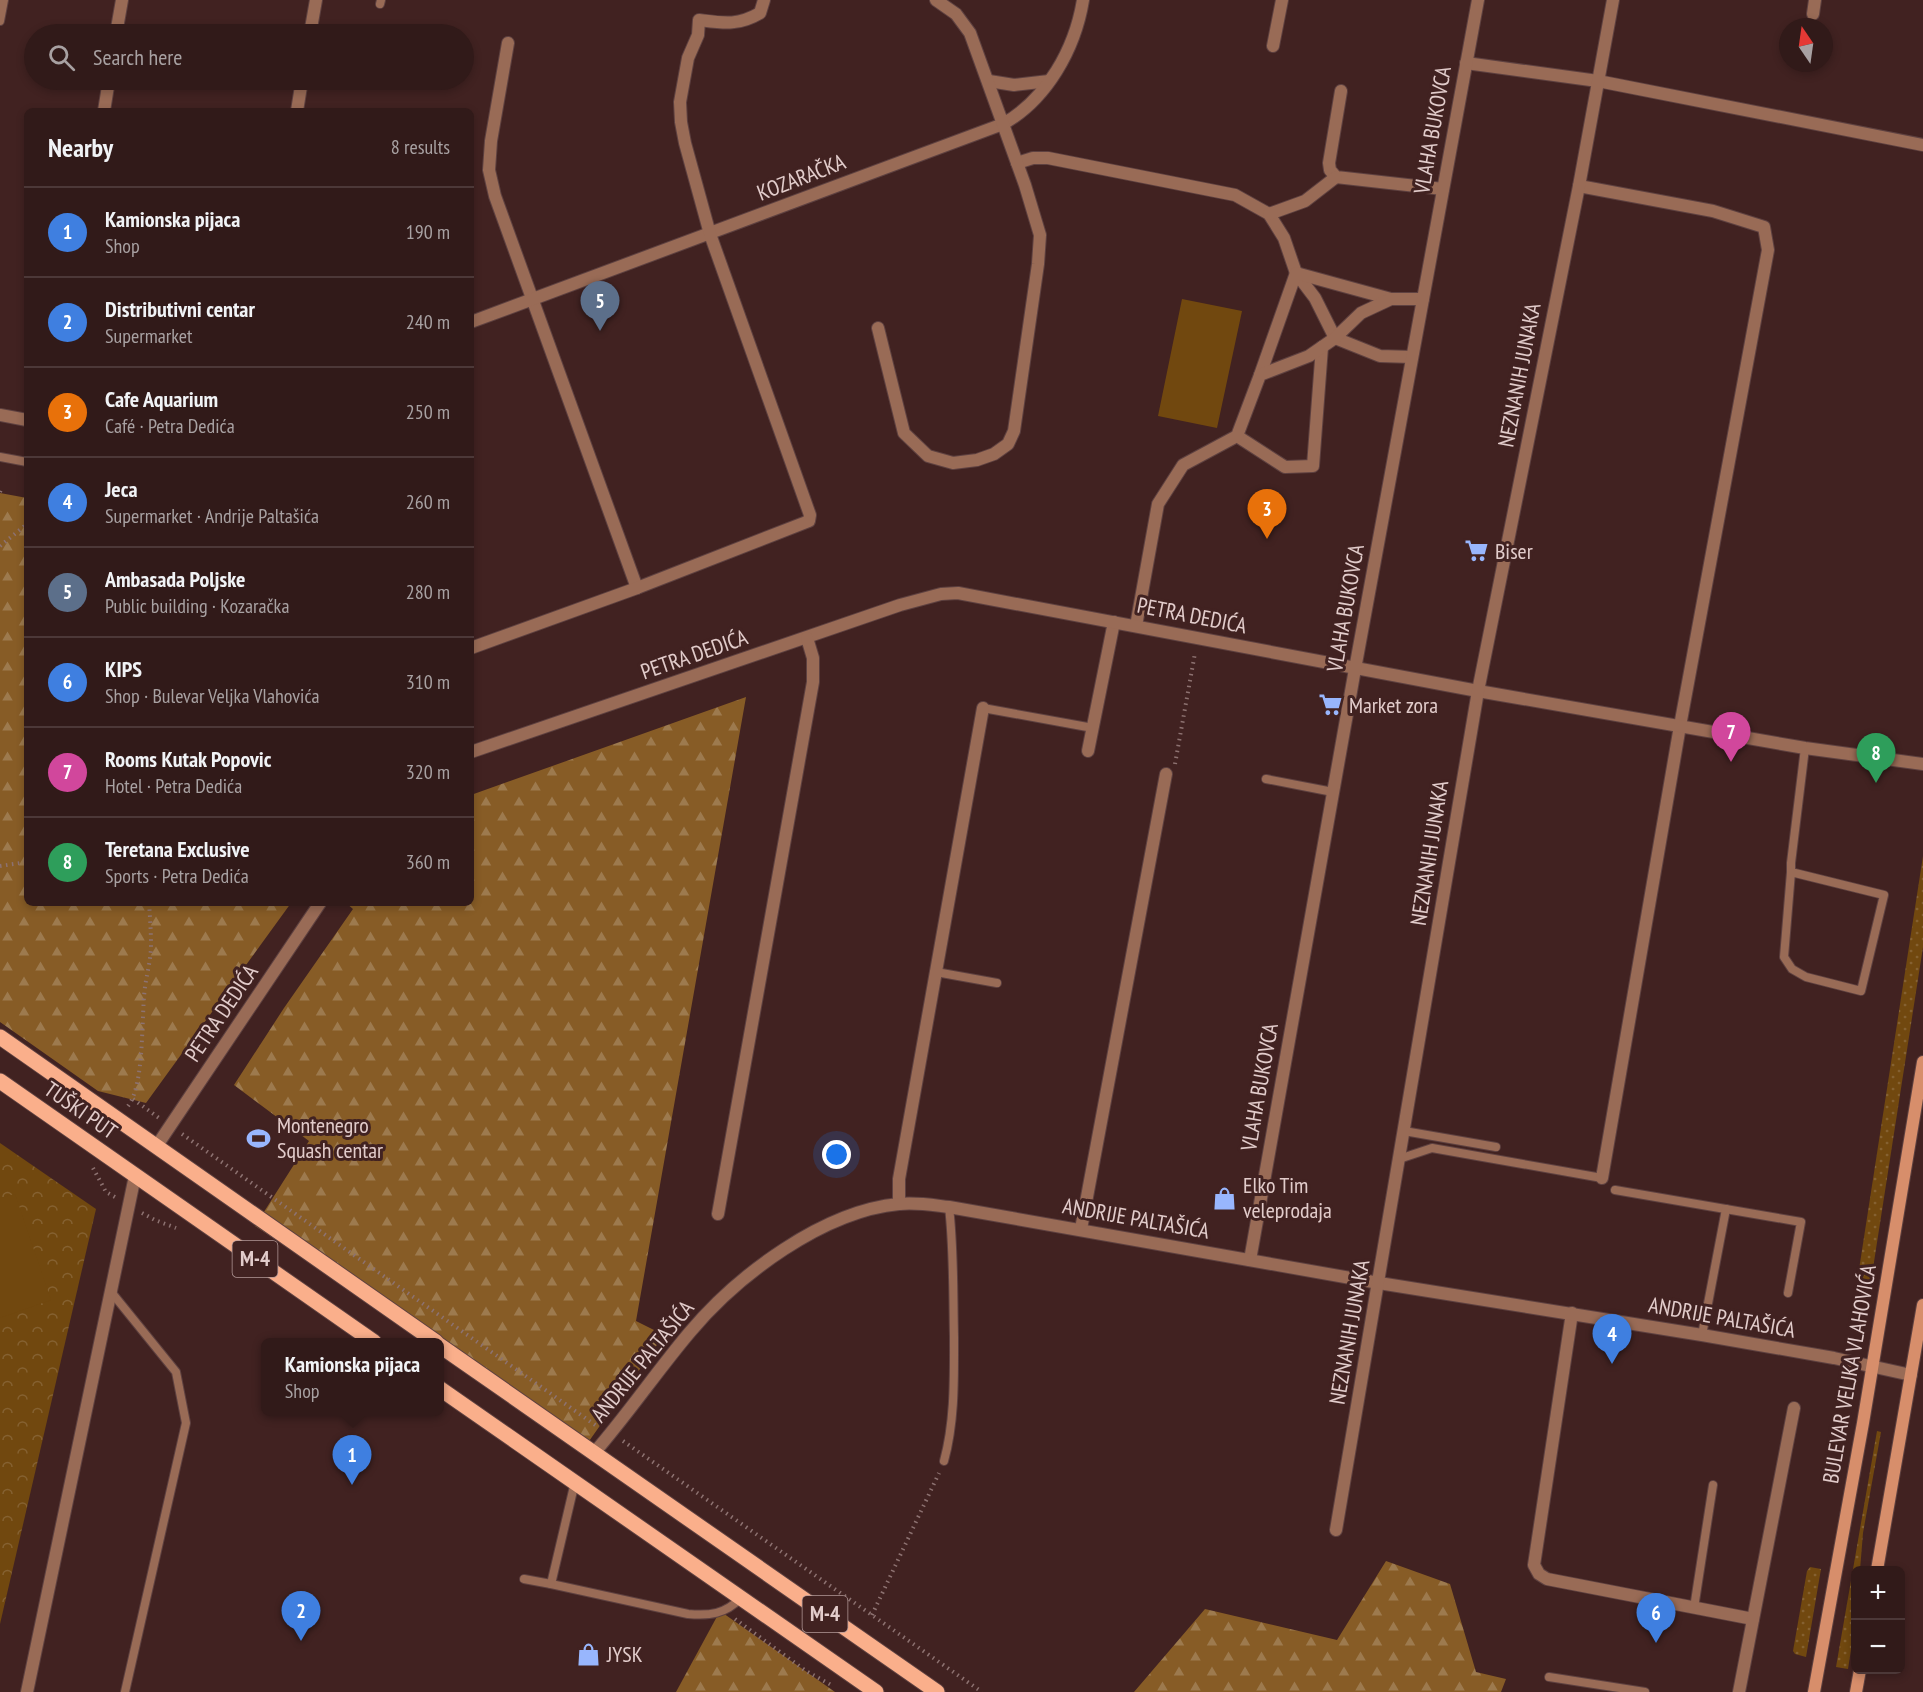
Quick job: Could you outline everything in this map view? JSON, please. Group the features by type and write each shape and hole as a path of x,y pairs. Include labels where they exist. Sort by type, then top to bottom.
{"main road":[{"name":"M-4","path":"0,1037 428,1338"},
{"name":"BULEVAR VELJKA VLAHOVIĆA","path":"1814,1692 1827,1628 1923,1062"},
{"name":"TUŠKI PUT","path":"0,1081 135,1176"},
{"name":"M-4","path":"135,1176 368,1338"},
{"path":"1878,1566 1923,1305"},
{"name":"M-4","path":"444,1349 937,1692"},
{"name":"M-4","path":"444,1391 876,1692"},
{"path":"1856,1692 1859,1674"}],"street":[{"path":"118,24 122,0"},
{"path":"312,24 316,0"},
{"path":"474,647 637,588 809,521 810,516 806,504 710,234 681,122 680,102 688,58 698,35 699,20 728,24 749,20 760,13 764,0"},
{"path":"878,328 904,433 928,456 953,463 977,460 994,454 1008,444 1014,431 1040,248 1036,219 989,81 970,33 956,15 936,0"},
{"name":"KOZARAČKA","path":"474,321 1003,124 1018,114 1049,81 1071,45 1079,24 1083,0"},
{"path":"1273,46 1282,0"},
{"name":"VLAHA BUKOVCA","path":"1250,1260 1355,669 1478,0"},
{"name":"NEZNANIH JUNAKA","path":"1336,1530 1478,691 1579,186 1613,0"},
{"path":"1813,14 1815,0"},
{"path":"508,43 490,141 489,170 495,196 637,588"},
{"path":"1466,63 1598,81 1923,145"},
{"path":"989,81 1014,85 1049,81"},
{"path":"104,108 107,90"},
{"path":"297,108 300,90"},
{"path":"1341,91 1329,162 1330,170 1336,177 1443,189"},
{"path":"1017,163 1033,158 1048,158 1235,195 1269,214 1284,238 1296,273 1315,298 1335,338 1380,356 1412,357"},
{"path":"1269,214 1305,201 1336,177"},
{"path":"1579,186 1713,210 1764,227 1768,250 1680,726 1602,1178"},
{"path":"1296,273 1391,299 1423,299"},
{"path":"1136,626 1158,504 1183,465 1237,436 1296,273"},
{"path":"1260,375 1309,356 1335,338 1361,313 1391,299"},
{"path":"1237,436 1285,467 1313,466 1322,347"},
{"path":"0,415 24,419"},
{"name":"PETRA DEDIĆA","path":"474,751 922,599 941,594 958,593 1478,691 1805,748 1923,764"},
{"path":"1088,751 1113,622"},
{"path":"718,1214 813,682 813,658 807,638"},
{"path":"898,1204 898,1179 983,708"},
{"path":"1081,1229 1166,774"},
{"name":"PETRA DEDIĆA","path":"156,1147 318,906"},
{"path":"27,1692 135,1176"},
{"name":"ANDRIJE PALTAŠIĆA","path":"594,1453 689,1332 740,1282 792,1244 829,1224 861,1211 898,1204 917,1203 949,1207 1081,1229 1379,1283 1834,1358 1911,1375"},
{"path":"1572,1313 1534,1564 1539,1574 1547,1579 1752,1619"},
{"path":"1738,1692 1794,1408"}],"lane":[{"path":"0,21 4,0"},
{"path":"0,457 24,461"},
{"path":"983,708 1093,728"},
{"path":"1791,872 1884,895 1861,991 1806,977 1792,969 1785,957 1791,863 1805,748"},
{"path":"1266,779 1333,792"},
{"path":"936,972 997,983"},
{"path":"1404,1131 1496,1147"},
{"path":"1399,1159 1432,1148 1602,1178"},
{"path":"1615,1190 1801,1222 1788,1293"},
{"path":"944,1461 950,1434 954,1383 953,1243 949,1207"},
{"path":"1702,1335 1726,1209"},
{"path":"112,1293 176,1372 186,1423 125,1692"},
{"path":"551,1584 575,1482"},
{"path":"1694,1608 1713,1485"},
{"path":"524,1579 688,1614 703,1615 725,1611 741,1598"},
{"path":"1549,1677 1645,1692"}],"path":[{"path":"0,546 24,526"},
{"path":"1166,774 1175,768 1198,638"},
{"path":"0,866 24,862"},
{"path":"149,906 152,947 143,1010 142,1054 133,1099 157,1116"},
{"path":"178,1131 601,1428"},
{"path":"619,1439 982,1692"},
{"path":"872,1615 944,1461"},
{"path":"725,1611 806,1671 840,1690"}],"green space":[{"path":"1182,299 1242,311 1217,428 1158,416"},
{"path":"0,493 24,497 24,906 289,906 146,1103 98,1091 0,1022"},
{"path":"746,697 636,1321 664,1335 587,1444 444,1350 444,1338 426,1338 255,1226 309,1141 234,1085 353,909 350,906 474,906 474,794"},
{"path":"1923,856 1923,947 1869,1294 1858,1293 1856,1289"},
{"path":"0,1143 96,1209 0,1624"},
{"path":"15,1194 51,1300 0,1318 0,1198"},
{"path":"1877,1431 1881,1432 1863,1533 1860,1566 1854,1566"},
{"path":"1386,1561 1450,1584 1476,1672 1506,1679 1501,1692 1134,1692 1205,1609 1337,1640"},
{"path":"1810,1567 1821,1569 1806,1657 1795,1654 1793,1651 1807,1571"},
{"path":"1851,1581 1851,1650 1848,1669 1836,1667"},
{"path":"720,1611 835,1692 676,1692"}],"place":[{"name":"Ambasada Poljske","path":"600,331"},
{"name":"Cafe Aquarium","path":"1267,539"},
{"name":"Biser","path":"1477,551"},
{"name":"Market zora","path":"1331,705"},
{"name":"Rooms Kutak Popovic","path":"1731,762"},
{"name":"Teretana Exclusive","path":"1876,783"},
{"name":"Montenegro Squash centar","path":"259,1138"},
{"name":"Elko Tim veleprodaja","path":"1225,1198"},
{"name":"Jeca","path":"1612,1364"},
{"name":"Kamionska pijaca","path":"352,1485"},
{"name":"Distributivni centar","path":"301,1641"},
{"name":"KIPS","path":"1656,1643"},
{"name":"JYSK","path":"589,1654"}]}
